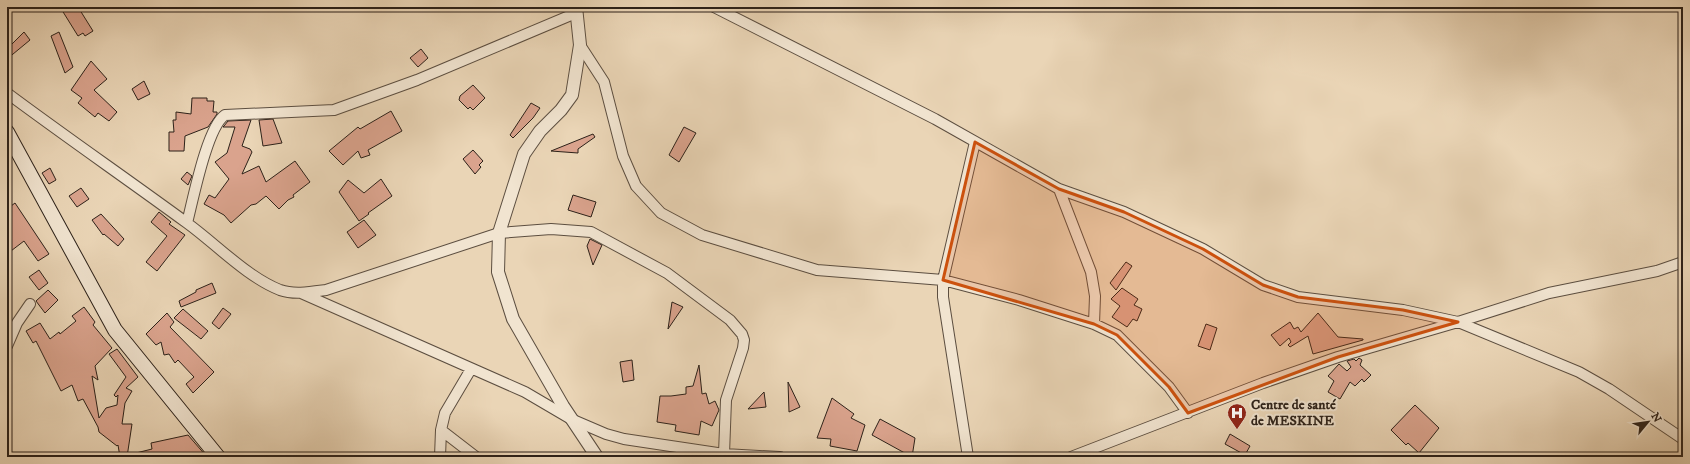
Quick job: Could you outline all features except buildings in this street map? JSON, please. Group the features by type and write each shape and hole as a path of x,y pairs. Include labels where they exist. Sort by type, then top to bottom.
{"main road":[{"path":"7,132 115,330 218,457"}],"street":[{"path":"714,7 935,119 1059,189 1124,212 1203,249 1263,285 1298,297 1403,310 1458,322 1579,372 1609,389 1683,439"},
{"path":"187,223 203,159 218,121 225,115 334,110 348,106 417,80 576,10 580,45 572,95 561,110 540,131 524,154 499,233 498,272 513,320 571,419 598,457"},
{"path":"580,45 604,82 623,156 636,186 661,212 702,235 818,270 943,280 1020,300 1094,324 1116,335 1122,340 1169,387 1188,413"},
{"path":"7,92 114,172 187,223 263,282 282,291 300,293 326,290 499,233 551,229 591,232 667,273 730,320 742,334 744,340 726,400 724,454"},
{"path":"968,457 943,297 943,280 975,142"},
{"path":"1059,189 1091,272 1095,296 1094,324"},
{"path":"1071,457 1264,383 1338,357 1458,322 1548,293 1657,271 1683,262"},
{"path":"300,293 525,392 571,419 606,434 624,439 724,454 780,457"},
{"path":"7,346 17,323 30,304"},
{"path":"440,457 441,430 445,413 471,368"},
{"path":"441,430 476,457"}],"highlighted area":[{"path":"975,142 1059,189 1124,212 1203,249 1263,285 1298,297 1403,310 1458,322 1338,357 1188,413 1169,387 1117,335 1094,324 943,280"}],"place":[{"name":"Centre de santé de MESKINE","path":"1237,430"}]}
